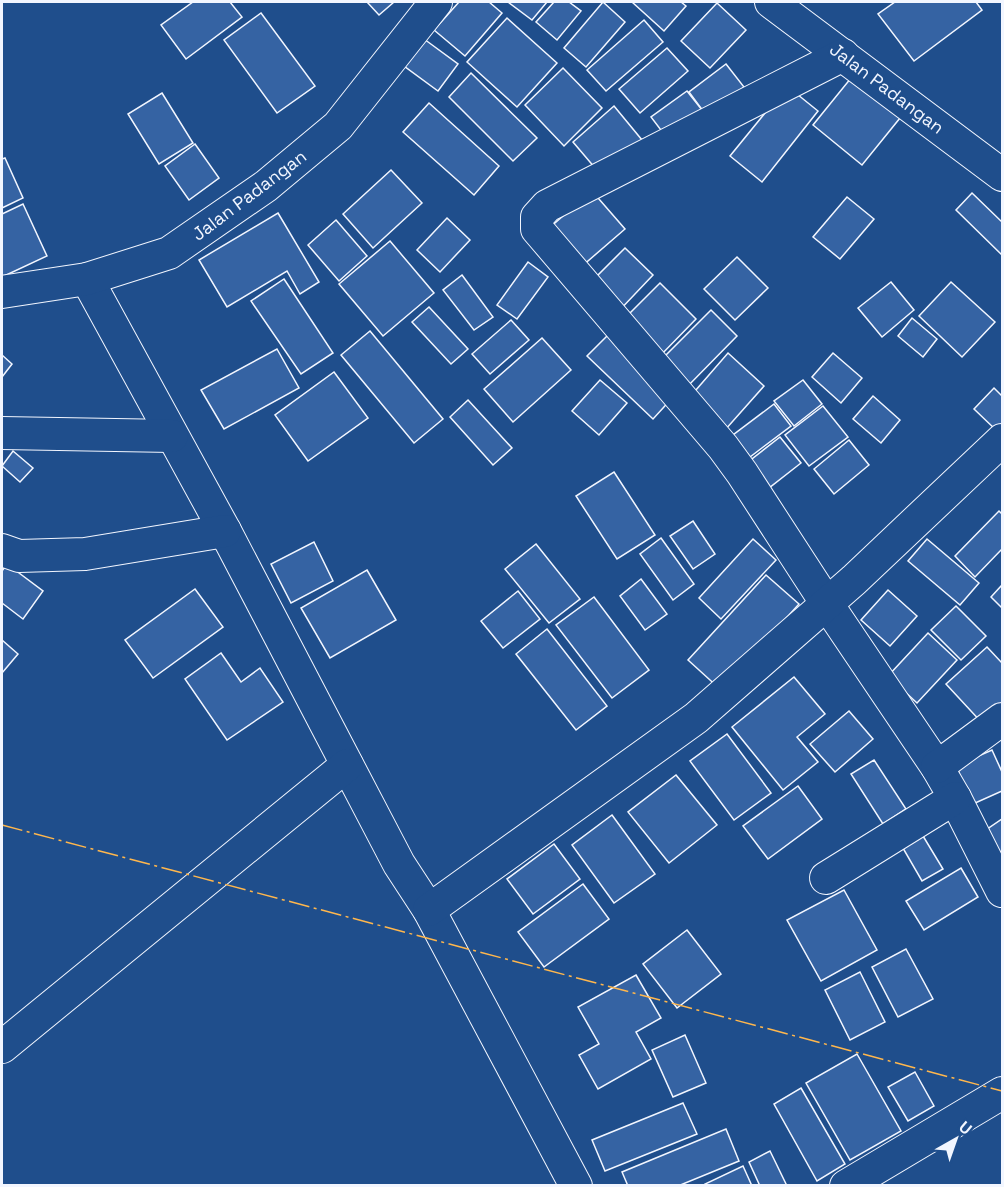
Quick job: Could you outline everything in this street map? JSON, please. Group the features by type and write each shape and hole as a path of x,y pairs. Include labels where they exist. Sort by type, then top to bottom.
{"street":[{"name":"Jalan Padangan","path":"2,292 87,279 169,253 266,186 338,126 436,2"},
{"name":"Jalan Padangan","path":"771,2 1002,175"},
{"path":"843,55 548,206 537,217 537,229 723,447 748,482 937,767 1002,891"},
{"path":"87,279 225,531 399,864 429,910 576,1185"},
{"path":"2,433 172,436"},
{"path":"429,910 696,718 854,580 1002,440"},
{"path":"2,550 19,556 85,554 225,531"},
{"path":"937,767 1002,719"},
{"path":"2,1047 347,765"},
{"path":"826,878 955,798"},
{"path":"846,1185 1002,1094"}],"building":[{"path":"193,2 230,2 242,17 186,59 161,25"},
{"path":"367,2 394,2 379,15"},
{"path":"459,2 489,2 502,13 465,56 434,30"},
{"path":"508,2 547,2 532,20"},
{"path":"554,2 569,2 581,11 557,40 536,22"},
{"path":"603,2 625,22 586,67 564,48"},
{"path":"632,2 681,2 686,6 664,31"},
{"path":"895,2 976,2 982,10 914,61 878,14"},
{"path":"717,3 746,30 710,68 681,41"},
{"path":"261,13 315,86 277,113 224,40"},
{"path":"507,18 557,63 517,107 467,62"},
{"path":"644,20 663,42 606,91 587,70"},
{"path":"424,39 458,64 438,91 404,66"},
{"path":"667,48 688,71 640,113 619,89"},
{"path":"726,64 744,87 706,115 689,92"},
{"path":"563,68 602,108 564,146 525,105"},
{"path":"471,73 537,138 513,161 449,97"},
{"path":"851,78 900,118 862,165 813,125"},
{"path":"787,86 818,111 762,182 730,156"},
{"path":"687,91 706,115 670,142 651,117"},
{"path":"162,93 193,143 159,164 128,114"},
{"path":"429,103 499,166 474,195 403,132"},
{"path":"614,106 642,140 601,175 573,142"},
{"path":"195,144 219,178 189,200 165,166"},
{"path":"5,158 23,198 2,208 2,159"},
{"path":"391,170 422,203 373,248 343,214"},
{"path":"592,191 625,229 581,267 548,229"},
{"path":"972,193 1002,222 1002,255 956,210"},
{"path":"847,197 874,219 840,259 813,237"},
{"path":"23,204 47,256 2,277 2,214"},
{"path":"278,213 319,282 300,294 287,271 227,307 199,260"},
{"path":"447,218 470,240 440,272 417,250"},
{"path":"336,220 367,256 339,281 308,245"},
{"path":"390,241 434,293 383,336 339,284"},
{"path":"625,248 653,275 616,314 587,286"},
{"path":"737,257 768,288 735,320 704,289"},
{"path":"528,262 548,277 517,319 497,305"},
{"path":"462,275 493,317 474,330 443,290"},
{"path":"284,279 333,353 301,374 251,301"},
{"path":"891,282 914,310 882,337 858,308"},
{"path":"951,282 995,322 962,357 919,316"},
{"path":"660,283 696,319 658,358 621,322"},
{"path":"429,307 468,349 451,364 412,322"},
{"path":"711,310 737,336 683,391 656,365"},
{"path":"912,318 937,339 923,357 898,336"},
{"path":"511,320 529,340 490,374 472,354"},
{"path":"370,331 443,419 414,443 341,355"},
{"path":"609,334 674,396 653,419 587,356"},
{"path":"542,338 571,370 513,422 484,389"},
{"path":"277,349 299,388 224,429 201,390"},
{"path":"728,353 764,386 725,430 689,398"},
{"path":"833,353 862,378 841,403 812,377"},
{"path":"2,355 12,364 2,377"},
{"path":"334,372 368,418 308,461 275,415"},
{"path":"600,380 627,403 599,435 572,411"},
{"path":"803,380 822,404 794,426 774,401"},
{"path":"994,388 1002,396 1002,426 997,431 974,409"},
{"path":"873,396 900,420 881,443 853,419"},
{"path":"468,400 512,448 493,465 450,417"},
{"path":"774,404 791,426 750,457 733,435"},
{"path":"823,406 848,437 809,466 785,435"},
{"path":"780,437 801,463 760,495 739,469"},
{"path":"849,440 869,465 834,494 814,469"},
{"path":"13,451 33,468 20,482 2,466"},
{"path":"614,472 655,535 617,559 576,496"},
{"path":"999,511 1002,514 1002,549 975,577 955,556"},
{"path":"693,521 715,554 693,569 670,536"},
{"path":"661,538 694,584 673,600 640,554"},
{"path":"753,539 776,560 721,619 699,598"},
{"path":"927,539 979,583 960,605 908,561"},
{"path":"314,542 333,581 291,603 271,564"},
{"path":"536,544 580,599 549,623 505,569"},
{"path":"7,564 43,591 23,619 2,603 2,571"},
{"path":"367,570 396,620 330,658 301,608"},
{"path":"766,575 799,604 721,690 688,660"},
{"path":"641,579 667,614 645,630 620,596"},
{"path":"1002,585 1002,608 991,597"},
{"path":"195,589 223,627 153,678 125,640"},
{"path":"888,590 917,616 890,646 861,620"},
{"path":"518,591 540,619 503,648 481,621"},
{"path":"594,597 649,670 612,698 556,625"},
{"path":"956,606 986,636 961,660 931,630"},
{"path":"547,629 607,706 576,730 516,654"},
{"path":"928,633 957,660 917,703 888,676"},
{"path":"2,640 18,654 2,673"},
{"path":"987,647 1002,663 1002,706 983,724 946,684"},
{"path":"221,653 241,682 260,668 283,702 227,740 185,679"},
{"path":"794,677 825,714 797,737 818,762 783,790 732,727"},
{"path":"849,711 873,739 835,772 810,744"},
{"path":"727,734 771,793 734,820 690,761"},
{"path":"992,750 1002,772 1002,791 973,804 956,766"},
{"path":"874,760 906,809 883,824 851,774"},
{"path":"676,775 717,825 669,863 628,812"},
{"path":"798,786 822,819 768,859 743,826"},
{"path":"612,815 655,874 614,903 572,845"},
{"path":"1002,819 1002,869 980,834"},
{"path":"920,831 943,869 922,881 900,843"},
{"path":"554,844 580,879 533,914 507,879"},
{"path":"961,868 978,897 924,930 906,901"},
{"path":"583,884 609,919 544,967 518,932"},
{"path":"844,890 877,950 821,981 787,920"},
{"path":"687,930 721,974 677,1008 643,964"},
{"path":"906,949 933,999 898,1017 872,967"},
{"path":"860,972 885,1022 850,1040 825,990"},
{"path":"636,975 661,1018 636,1032 651,1059 598,1089 579,1055 599,1044 578,1007"},
{"path":"685,1035 706,1083 673,1097 652,1050"},
{"path":"857,1054 901,1131 850,1160 806,1083"},
{"path":"915,1072 934,1106 908,1121 888,1087"},
{"path":"801,1088 845,1164 817,1181 774,1104"},
{"path":"683,1103 697,1134 605,1171 592,1140"},
{"path":"726,1129 739,1161 678,1186 628,1186 622,1172"},
{"path":"770,1151 787,1186 760,1186 749,1162"},
{"path":"743,1166 752,1186 706,1186 705,1184"}],"power":[{"path":"2,825 1002,1091"}]}
